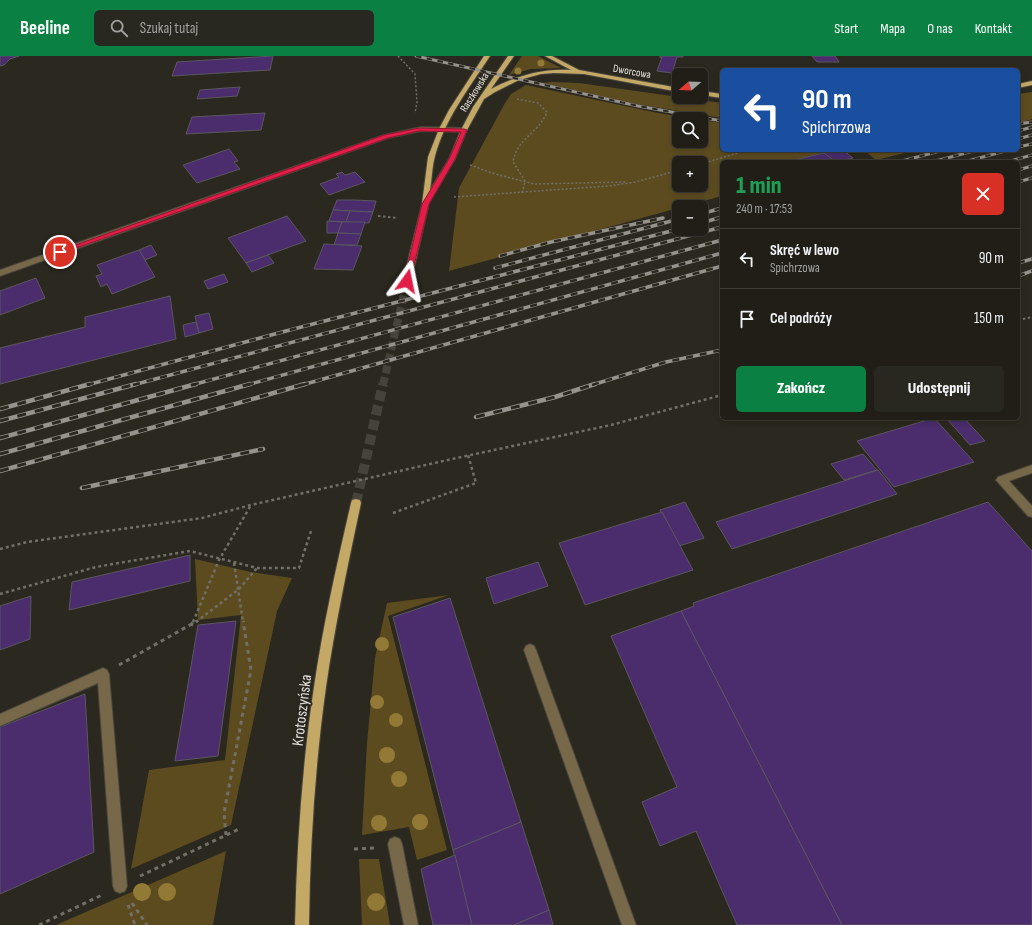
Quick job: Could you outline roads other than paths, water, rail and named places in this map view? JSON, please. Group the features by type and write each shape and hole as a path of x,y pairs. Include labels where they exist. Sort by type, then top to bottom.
{"main road":[{"name":"Raszkowska","path":"407,281 425,204 431,157 442,129 464,90 487,56"},
{"name":"Raszkowska","path":"425,204 452,159 464,130 482,98 511,56"},
{"name":"Dworcowa","path":"548,56 582,72"},
{"name":"Dworcowa","path":"482,98 506,83 526,75 557,71 582,72 672,89"},
{"path":"1020,86 1032,83"},
{"path":"708,94 720,96"},
{"name":"Krotoszyńska","path":"302,925 306,818 320,687 337,588 356,503"}],"street":[{"path":"0,273 386,136 419,129 464,130"},
{"path":"1032,469 1001,480 1032,513"},
{"path":"530,650 629,925"},
{"path":"0,720 104,674 120,886"},
{"path":"389,846 411,925"}],"tunnel":[{"path":"383,385 407,281"},
{"path":"356,503 383,384"}],"railway":[{"path":"416,56 638,106 720,121"},
{"path":"1020,124 1032,122"},
{"path":"1020,130 1032,127"},
{"path":"1020,138 1032,135"},
{"path":"1020,147 1032,144"},
{"path":"906,160 936,152"},
{"path":"940,160 970,152"},
{"path":"972,160 1002,152"},
{"path":"1014,160 1032,155"},
{"path":"1020,169 1032,166"},
{"path":"1020,181 1032,178"},
{"path":"708,212 720,209"},
{"path":"500,256 551,242 663,218"},
{"path":"708,221 720,218"},
{"path":"495,268 672,221"},
{"path":"133,385 720,228"},
{"path":"87,385 286,331 672,231"},
{"path":"192,385 720,241"},
{"path":"247,385 720,254"},
{"path":"1020,262 1032,259"},
{"path":"302,385 720,267"},
{"path":"1020,275 1032,271"},
{"path":"592,385 666,362 720,350"},
{"path":"0,409 90,384"},
{"path":"0,421 136,384"},
{"path":"0,438 196,384"},
{"path":"0,454 250,384"},
{"path":"0,471 305,384"},
{"path":"476,417 555,397 595,384"},
{"path":"82,488 263,449"}]}
